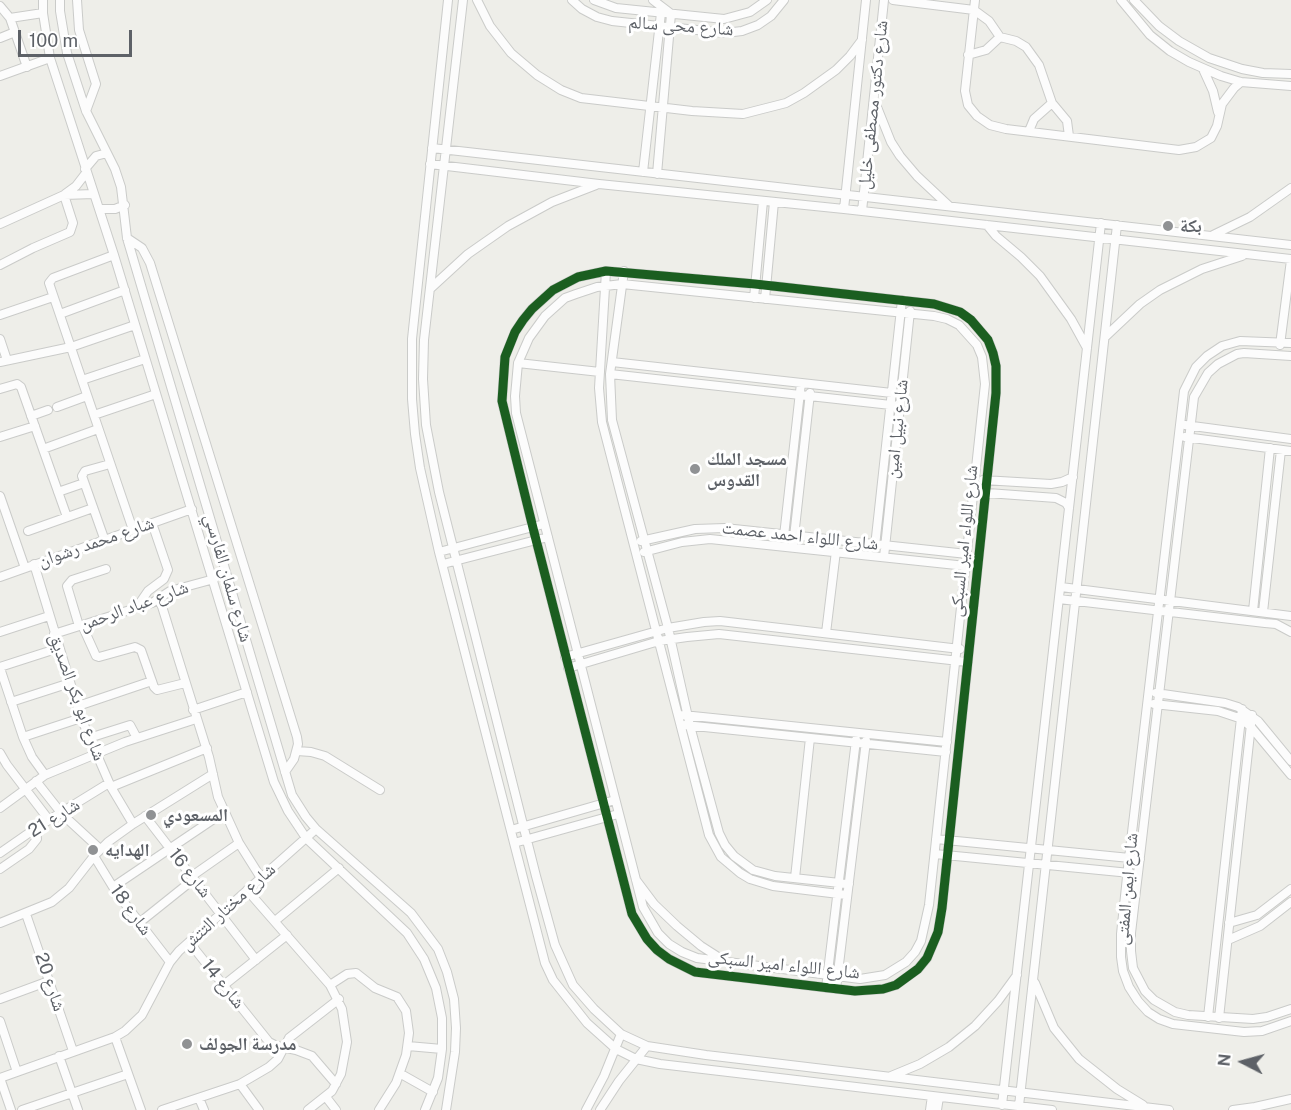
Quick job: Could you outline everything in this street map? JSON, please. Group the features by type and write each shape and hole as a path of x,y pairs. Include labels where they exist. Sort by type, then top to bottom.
{"street":[{"name":"شارع سلمان الفارسي","path":"43,0 50,58 114,255 274,782 288,811 306,838 406,933 424,959 436,988 442,1026 442,1049 433,1092 425,1110"},
{"name":"شارع سلمان الفارسي","path":"60,0 67,53 86,111 121,187 127,238 295,800 316,830 411,913 438,950 454,999 456,1028 455,1052 446,1110"},
{"path":"77,0 80,30 96,84 86,111"},
{"path":"448,0 412,339 412,399 420,468 439,552 545,963 553,980 587,1023 615,1048 636,1059 660,1064 1052,1110"},
{"path":"464,0 424,340 423,379 426,425 439,492 526,840 549,926 561,962 573,985 621,1034 647,1046 1169,1110"},
{"path":"477,0 500,40 523,64 549,83 581,98 650,107 737,114 764,110 786,103 804,93 836,70 862,40"},
{"name":"شارع محى سالم","path":"572,0 582,9 597,17 725,33 742,31 758,25 771,16 784,0"},
{"name":"شارع محى سالم","path":"594,0 616,8 724,19 750,12 766,0"},
{"path":"653,0 671,14 657,174"},
{"name":"شارع دكتور مصطفى خليل","path":"844,209 866,0"},
{"name":"شارع دكتور مصطفى خليل","path":"862,211 884,0"},
{"path":"893,0 974,10 989,21 1000,37 1016,41 1026,47 1043,76 1052,103 1067,121 1069,136"},
{"path":"975,0 965,91 968,105 977,116 990,125 1029,132 1179,150 1196,147 1211,138 1227,96 1241,81"},
{"path":"1121,0 1150,34 1170,51 1203,69 1241,81 1291,86"},
{"path":"1134,0 1159,26 1186,46 1209,58 1242,69 1263,73 1291,74"},
{"path":"0,6 10,18 27,67"},
{"path":"10,18 43,13"},
{"path":"643,172 661,13"},
{"path":"0,38 15,32"},
{"path":"968,55 986,50 1000,37"},
{"path":"0,76 50,58"},
{"path":"1203,69 1213,91 1219,114"},
{"path":"874,98 891,142 900,156 949,207"},
{"path":"1029,132 1034,119 1052,103"},
{"path":"432,148 1291,245"},
{"path":"0,224 64,195 76,186 91,159 107,153"},
{"path":"430,164 1291,260 1279,354"},
{"path":"431,288 468,254 508,226 552,202 599,184"},
{"path":"1212,236 1250,217 1291,188"},
{"path":"64,195 94,194"},
{"path":"0,266 26,251 70,232 73,223 64,195"},
{"path":"754,298 763,201"},
{"path":"765,299 774,202"},
{"path":"100,210 115,209 124,205"},
{"path":"1002,1105 1101,223"},
{"path":"987,225 1046,283 1088,348"},
{"path":"1019,1106 1117,225"},
{"path":"127,238 142,248 150,263 297,737 297,752 285,772"},
{"path":"1106,336 1140,304 1160,290 1202,269 1247,254"},
{"path":"114,255 51,279 49,283 133,530"},
{"path":"606,271 599,388 602,422 709,835 721,857 740,873 762,883 848,895"},
{"name":"شارع اللواء امير السبكى","path":"606,271 755,284 941,305 960,312 980,329 991,347 996,366 997,380 942,908 933,945 923,963 908,978 883,989 869,991 836,989 709,975 695,972 669,959 647,939 632,914 504,416 502,387 505,357 512,338 523,320 542,299 559,286 578,277 606,271"},
{"path":"624,271 610,374 612,420 668,628 687,716 719,832 725,845 734,856 753,870 775,876 849,884"},
{"name":"شارع اللواء امير السبكى","path":"622,284 910,313 947,319 959,325 977,345 982,357 986,384 929,905 921,940 906,962 891,972 873,978 838,976 697,958 669,944 658,933 649,920 639,896 516,413 515,388 518,363 529,338 555,307 576,294 606,286 622,284"},
{"path":"60,314 124,290"},
{"path":"0,315 53,297"},
{"name":"شارع نبيل امين","path":"874,556 902,300"},
{"name":"شارع نبيل امين","path":"884,557 911,301"},
{"path":"0,339 3,361 71,346 135,325"},
{"path":"1290,356 1291,340"},
{"name":"شارع ايمن المفتى","path":"1291,340 1231,342 1206,356 1187,381 1179,425 1127,873 1120,957 1129,987 1148,1012 1159,1019 1173,1024 1245,1032 1262,1031 1291,1021"},
{"name":"شارع ايمن المفتى","path":"1290,356 1237,354 1218,364 1200,384 1194,397 1131,951 1133,968 1138,980 1145,991 1164,1007 1188,1015 1253,1019 1291,1009"},
{"path":"82,380 145,358"},
{"path":"612,362 901,394"},
{"path":"518,363 600,372"},
{"path":"610,374 900,406"},
{"path":"783,545 801,383"},
{"path":"0,388 14,384 20,385 67,517"},
{"path":"793,546 811,384"},
{"path":"94,415 156,394"},
{"path":"57,407 87,396"},
{"path":"31,416 48,410"},
{"path":"1179,425 1291,439"},
{"path":"0,437 35,426"},
{"path":"43,449 98,429"},
{"path":"1178,436 1291,451"},
{"path":"1253,610 1270,448"},
{"path":"1263,612 1281,450"},
{"path":"105,541 82,476 85,471 110,464"},
{"path":"975,479 1051,484 1073,477"},
{"path":"58,492 84,483"},
{"path":"974,492 1056,498 1066,503 1069,508"},
{"path":"0,496 25,567"},
{"path":"28,531 93,508"},
{"name":"شارع محمد رشوان","path":"0,577 192,508"},
{"path":"137,607 148,591 164,579 168,570 152,523"},
{"path":"439,552 544,524"},
{"name":"شارع اللواء احمد عصمت","path":"634,542 710,527 967,554"},
{"path":"442,564 548,537"},
{"name":"شارع اللواء احمد عصمت","path":"637,554 703,539 793,546 966,566"},
{"path":"826,633 836,551"},
{"name":"شارع ابو بكر الصديق","path":"34,564 81,718 110,785 133,824"},
{"path":"106,569 72,580 67,586 81,625 96,656 131,647 138,648 141,650 154,687 160,690 185,683"},
{"name":"شارع عباد الرحمن","path":"54,634 160,600 170,591 214,579"},
{"path":"1059,599 1265,623 1288,630 1291,616 1061,587"},
{"path":"160,600 193,710 207,748 224,812 238,843 261,878"},
{"path":"0,632 49,616"},
{"path":"565,657 668,628 720,621 969,650"},
{"path":"568,668 659,641 703,635 743,635 968,662"},
{"path":"45,776 23,737 1,671 59,648"},
{"path":"78,706 152,681"},
{"path":"11,702 70,683"},
{"path":"193,710 247,692"},
{"path":"1148,692 1225,703 1242,709 1252,716 1291,761"},
{"path":"1147,704 1218,711 1242,719 1291,775"},
{"path":"1208,1017 1242,709"},
{"path":"678,715 947,742"},
{"path":"1219,1018 1252,716"},
{"path":"23,737 81,718"},
{"path":"0,808 45,776 137,738 196,719"},
{"path":"89,738 128,725 133,726 137,738"},
{"path":"681,725 946,752"},
{"path":"826,988 856,733"},
{"path":"836,989 867,734"},
{"path":"795,878 810,738"},
{"name":"شارع 21","path":"0,853 36,828 110,785 207,748"},
{"path":"297,752 311,752 325,756 380,790"},
{"path":"1,759 49,820"},
{"path":"1236,764 1247,764"},
{"path":"0,923 42,907 61,896 100,849 133,824 213,774"},
{"path":"36,781 62,814 100,849"},
{"path":"511,830 615,800"},
{"path":"113,887 224,812"},
{"path":"514,843 618,814"},
{"name":"شارع 16","path":"146,816 256,960"},
{"path":"0,869 29,849 37,839 36,828"},
{"name":"شارع مختار التتش","path":"0,1078 115,1037 134,1024 142,1015 170,962 220,913 316,830"},
{"path":"936,839 1140,859"},
{"path":"139,923 238,843"},
{"path":"935,854 1138,874"},
{"name":"شارع 18","path":"94,856 113,887 170,962"},
{"path":"275,921 339,868"},
{"path":"635,879 654,904 676,926 701,946 728,963"},
{"path":"1229,923 1257,915 1291,889"},
{"path":"247,890 330,985 339,999 345,1020 347,1042 344,1064 336,1084 326,1097 308,1110"},
{"path":"1228,940 1260,926 1291,902"},
{"path":"929,905 942,908"},
{"name":"شارع 20","path":"26,914 73,1051"},
{"path":"224,985 287,935"},
{"name":"شارع 14","path":"189,942 269,1042 312,1056 336,1084"},
{"path":"330,985 347,974 356,973 380,991 397,997 406,1014 408,1046 401,1074 380,1110"},
{"path":"889,1077 920,1064 967,1033 998,1001 1018,974"},
{"path":"0,999 49,981"},
{"path":"1034,981 1054,1028 1079,1059 1117,1089 1147,1107"},
{"path":"162,1110 240,1084 269,1067 278,1059 289,1038 339,999"},
{"path":"0,1021 17,1072"},
{"path":"586,1110 604,1076 621,1034"},
{"path":"115,1037 141,1110"},
{"path":"408,1046 442,1049"},
{"path":"600,1110 647,1046"},
{"path":"59,1056 78,1110"},
{"path":"22,1110 128,1074"},
{"path":"401,1074 433,1092"},
{"path":"0,1078 11,1110"},
{"path":"240,1084 259,1110"},
{"path":"326,1097 336,1110"},
{"path":"930,1110 935,1097"},
{"path":"935,1097 937,1110"},
{"path":"199,1098 204,1110"},
{"path":"1233,1110 1291,1099"}],"cycle path":[{"path":"606,271 755,284 934,304 960,312 971,320 988,340 996,366 996,393 942,908 938,932 927,958 918,969 896,985 883,989 855,991 695,972 657,950 647,939 632,914 502,401 505,357 515,332 523,320 553,290 578,277 606,271"}],"place":[{"name":"بكة","path":"1168,226"},
{"name":"مسجد الملك القدوس","path":"695,469"},
{"name":"المسعودي","path":"151,815"},
{"name":"الهدايه","path":"93,850"},
{"name":"مدرسة الجولف","path":"187,1044"}]}
